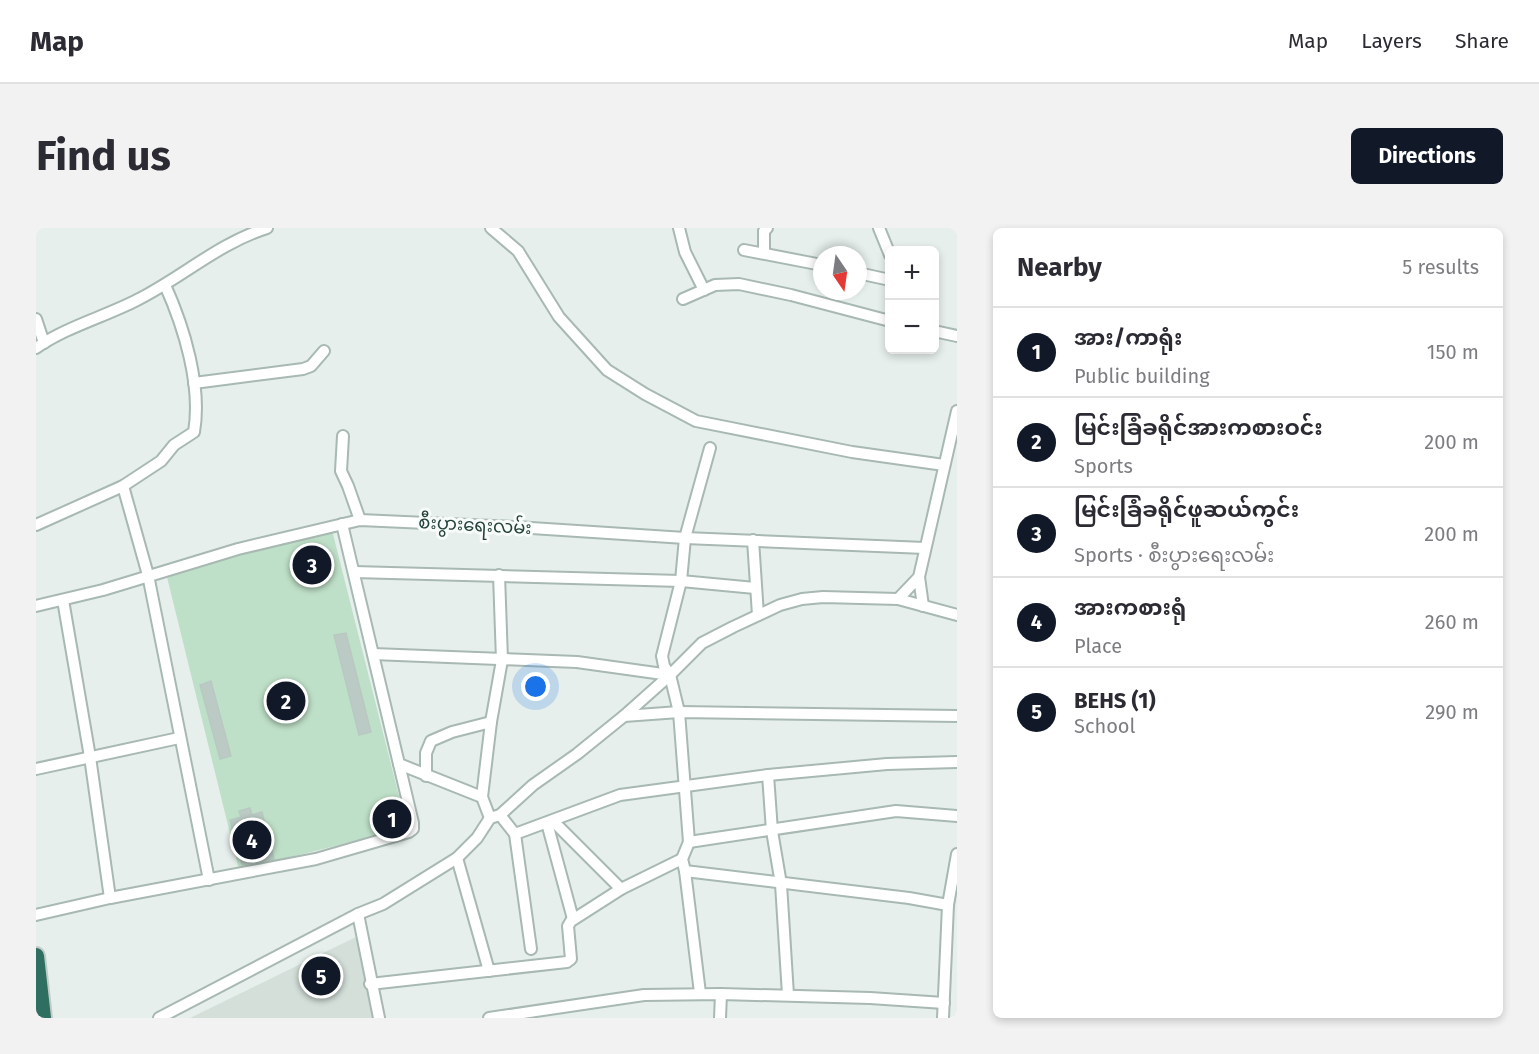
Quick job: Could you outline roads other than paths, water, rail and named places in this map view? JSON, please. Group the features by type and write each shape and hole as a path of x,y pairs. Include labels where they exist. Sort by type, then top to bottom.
{"highway":[{"path":"36,956 42,1018"}],"street":[{"path":"36,319 40,345 136,301 233,243 267,228"},
{"path":"491,228 518,251 559,317 607,370 696,421 852,452 944,465"},
{"path":"679,228 685,252 704,290"},
{"path":"879,228 886,246"},
{"path":"763,229 764,253"},
{"path":"744,250 813,263"},
{"path":"867,275 885,279"},
{"path":"683,298 714,285 739,284 885,320"},
{"path":"36,525 123,486 161,461 174,445 194,432 196,421 194,384 184,336 165,285"},
{"path":"939,332 957,336"},
{"path":"194,384 303,369 311,366 324,351"},
{"path":"923,606 919,577 957,411"},
{"path":"343,436 341,471 360,520"},
{"path":"700,993 682,859 689,842 679,712 670,675 664,666 662,656 681,581 685,538 710,448"},
{"path":"123,486 148,575 209,880"},
{"name":"စီးပွားရေးလမ်း","path":"36,606 238,549 360,520 685,538 925,548"},
{"path":"36,915 110,898 316,859 413,829 342,524"},
{"path":"753,540 758,615"},
{"path":"354,572 681,581 755,588"},
{"path":"499,575 502,660 491,722 483,797 495,817 515,834 531,949"},
{"path":"898,598 919,577"},
{"path":"159,1018 358,914 382,904 457,858 495,817 624,716 702,643 758,615 801,599 898,598 952,614 957,623"},
{"path":"63,600 90,758 110,898"},
{"path":"373,654 577,662 670,675"},
{"path":"624,716 679,712 957,716"},
{"path":"426,776 426,753 431,741 452,732 491,722"},
{"path":"36,769 179,738"},
{"path":"515,834 620,795 768,775 887,764 957,762"},
{"path":"399,764 483,797"},
{"path":"768,775 772,831 781,884 788,995"},
{"path":"689,842 896,811 957,816"},
{"path":"550,822 621,889"},
{"path":"550,822 573,919"},
{"path":"943,1018 948,905 957,854"},
{"path":"457,858 489,971"},
{"path":"370,984 567,963 572,954 568,926 573,919 621,889 682,859"},
{"path":"685,871 909,898 948,905"},
{"path":"358,914 370,984 379,1018"},
{"path":"489,1018 644,995 700,993 870,998 944,1003"},
{"path":"720,1018 721,993"}],"place":[{"name":"မြင်းခြံခရိုင်ဖူဆယ်ကွင်း","path":"312,565"},
{"name":"မြင်းခြံခရိုင်အားကစားဝင်း","path":"286,701"},
{"name":"အား/ကာရုံး","path":"392,819"},
{"name":"အားကစားရုံ","path":"252,840"},
{"name":"BEHS (1)","path":"321,976"}]}
